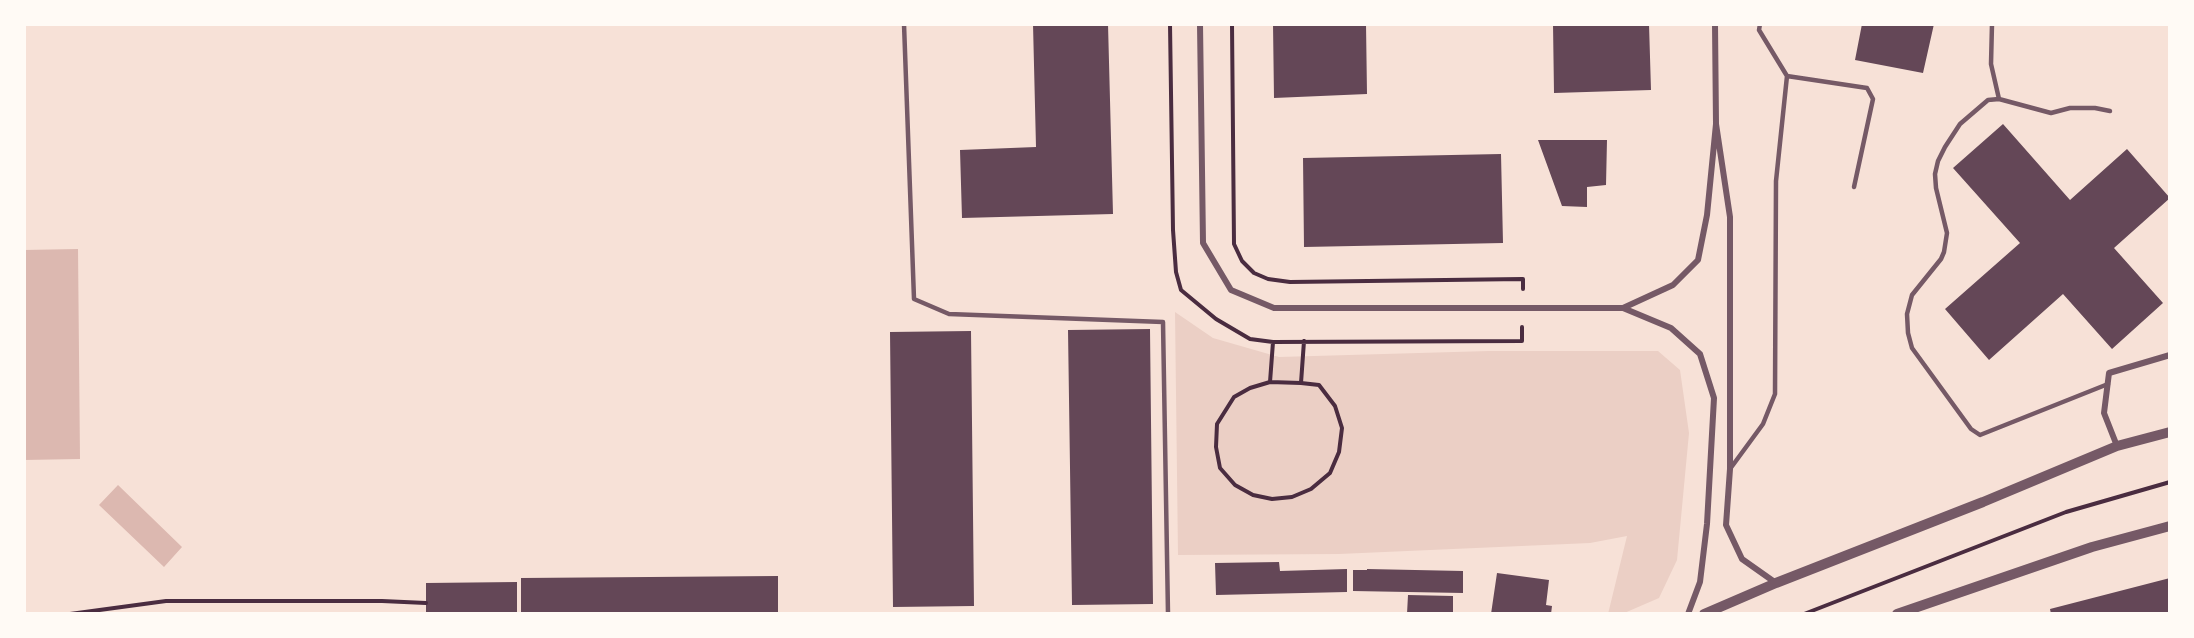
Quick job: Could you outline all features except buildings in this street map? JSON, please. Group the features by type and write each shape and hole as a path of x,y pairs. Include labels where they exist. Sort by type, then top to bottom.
{"street":[{"path":"1200,24 1203,243 1231,290 1274,308 1623,308 1671,328 1700,354 1714,398 1706,535 1700,582 1688,614"},
{"path":"1623,308 1673,285 1698,260 1707,215 1716,124 1715,24"},
{"path":"1716,124 1730,217 1730,469 1726,525 1742,559 1776,583"},
{"path":"2117,446 2104,412 2109,373 2170,355"},
{"path":"1704,614 2117,446 2170,432"},
{"path":"1897,614 2092,547 2170,526"}],"lane":[{"path":"904,24 915,299 949,314 1163,322 1168,614"},
{"path":"1730,469 1762,424 1775,394 1776,181 1787,76 1760,30 1760,24"},
{"path":"1992,24 1991,64 1999,99"},
{"path":"1787,76 1867,88 1873,99 1854,187"},
{"path":"2108,384 1980,435 1971,429 1912,348 1907,314 1912,295 1941,259 1947,233 1936,188 1935,174 1938,160 1960,124 1988,100 1999,99 2052,113 2070,108 2110,111"}],"path":[{"path":"1170,24 1173,230 1176,272 1181,290 1216,319 1250,339 1273,342 1522,341 1523,279 1290,282 1268,279 1254,273 1242,261 1234,244 1232,24"},
{"path":"1301,382 1304,341"},
{"path":"1270,382 1273,342"},
{"path":"1270,382 1301,382 1318,386 1335,406 1342,428 1339,452 1329,473 1311,489 1292,496 1272,499 1253,495 1235,485 1220,468 1216,447 1217,424 1234,397 1250,388 1270,382"},
{"path":"1804,614 2066,512 2170,482"},
{"path":"70,614 166,601 426,603"}],"shaded area":[{"path":"78,249 80,459 24,460 24,250"},
{"path":"1175,312 1213,338 1279,357 1489,351 1658,351 1680,370 1689,433 1677,560 1659,598 1622,614 1608,614 1627,536 1590,543 1339,554 1178,555"},
{"path":"118,485 182,547 164,567 99,505"}]}
